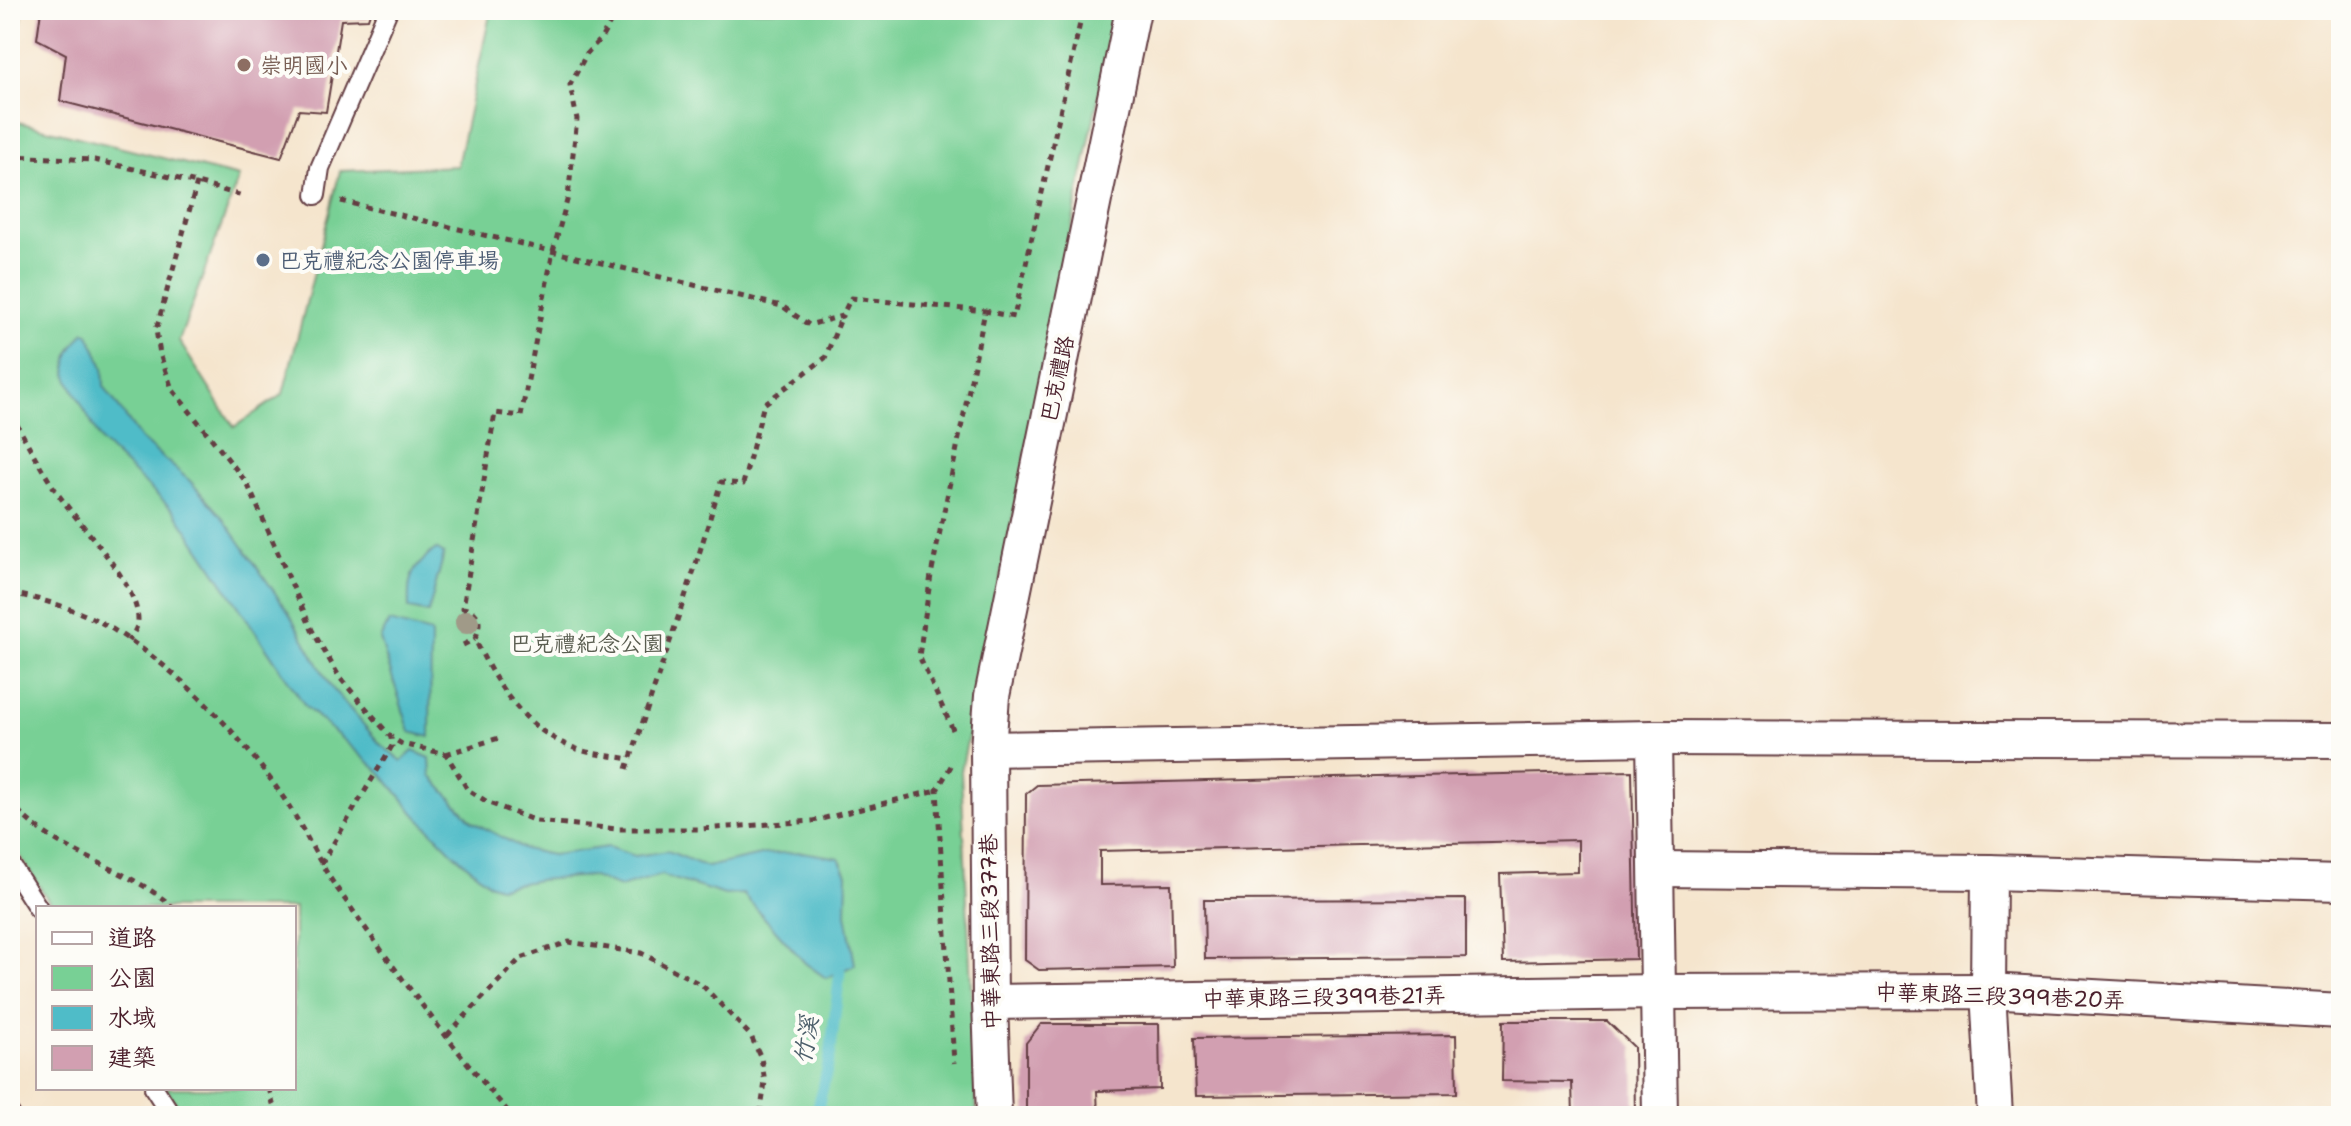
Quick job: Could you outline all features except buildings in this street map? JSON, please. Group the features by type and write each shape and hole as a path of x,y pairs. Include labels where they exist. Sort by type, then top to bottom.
{"street":[{"name":"巴克禮路","path":"988,749 992,696 1133,10"},
{"path":"1654,738 1660,1116"},
{"path":"988,749 1654,738 2341,740"},
{"name":"中華東路三段377巷","path":"988,749 994,1116"},
{"path":"1657,869 1989,872 2341,882"},
{"path":"1989,872 1988,991 1995,1116"},
{"name":"中華東路三段399巷20弄","path":"1658,992 1988,991 2341,1011"},
{"name":"中華東路三段399巷21弄","path":"990,1002 1658,992"}],"lane":[{"path":"316,195 320,168 388,10"},
{"path":"10,864 37,906"},
{"path":"155,1090 172,1116"}],"path":[{"path":"463,645 475,639 480,626 478,616 471,609 463,608 495,413 521,416 553,251 568,197 577,119 570,85 587,53 602,37 615,14 614,10"},
{"path":"627,769 721,482 743,484 764,404 825,358 851,298 985,311 1014,317 1083,10"},
{"path":"10,156 94,160 243,196"},
{"path":"197,183 156,330 160,354 172,389 247,483 312,630 347,688 391,737 402,744 443,754 502,737"},
{"path":"340,201 782,306 809,325 842,316"},
{"path":"954,731 919,656 931,575 985,311"},
{"path":"10,413 55,491 97,541 131,594 138,620 137,629 128,641"},
{"path":"10,593 38,599 102,623 194,694 231,729 287,803 321,865 373,939 512,1116"},
{"path":"475,639 503,693 550,737 580,751 630,759"},
{"path":"321,865 392,746 391,737"},
{"path":"443,754 468,790 489,803 536,821 617,829 701,829 813,821 937,790"},
{"path":"951,766 937,790 954,1069"},
{"path":"10,801 44,831 77,853 140,882 171,906"},
{"path":"447,1035 521,958 569,942 641,953 702,985 751,1036 761,1058 765,1082 760,1116"},
{"path":"270,1090 276,1116"}],"green space":[{"path":"10,10 23,10 10,77"},
{"name":"巴克禮紀念公園","path":"491,10 1116,10 961,771 977,1116 184,1116 167,1090 296,1090 296,906 52,906 10,840 10,120 239,177 179,341 234,427 283,394 340,171 457,166"}],"water":[{"path":"84,332 89,335 103,368 104,386 141,439 190,481 223,518 289,613 331,687 381,745 402,761 413,751 430,758 431,776 473,822 524,849 552,855 608,847 635,856 668,851 707,867 765,854 802,852 839,858 847,874 846,914 855,965 826,978 805,963 743,894 725,895 661,875 620,887 590,876 499,887 488,883 415,814 382,774 306,707 175,512 102,443 68,379 70,353"},
{"path":"436,549 444,554 428,613 409,609 412,574"},
{"path":"389,622 431,633 430,737 410,732 380,639"}],"waterway":[{"name":"竹溪","path":"816,1116 830,1057 840,971"}],"place":[{"name":"崇明國小","path":"244,65"},
{"name":"巴克禮紀念公園停車場","path":"263,260"}]}
